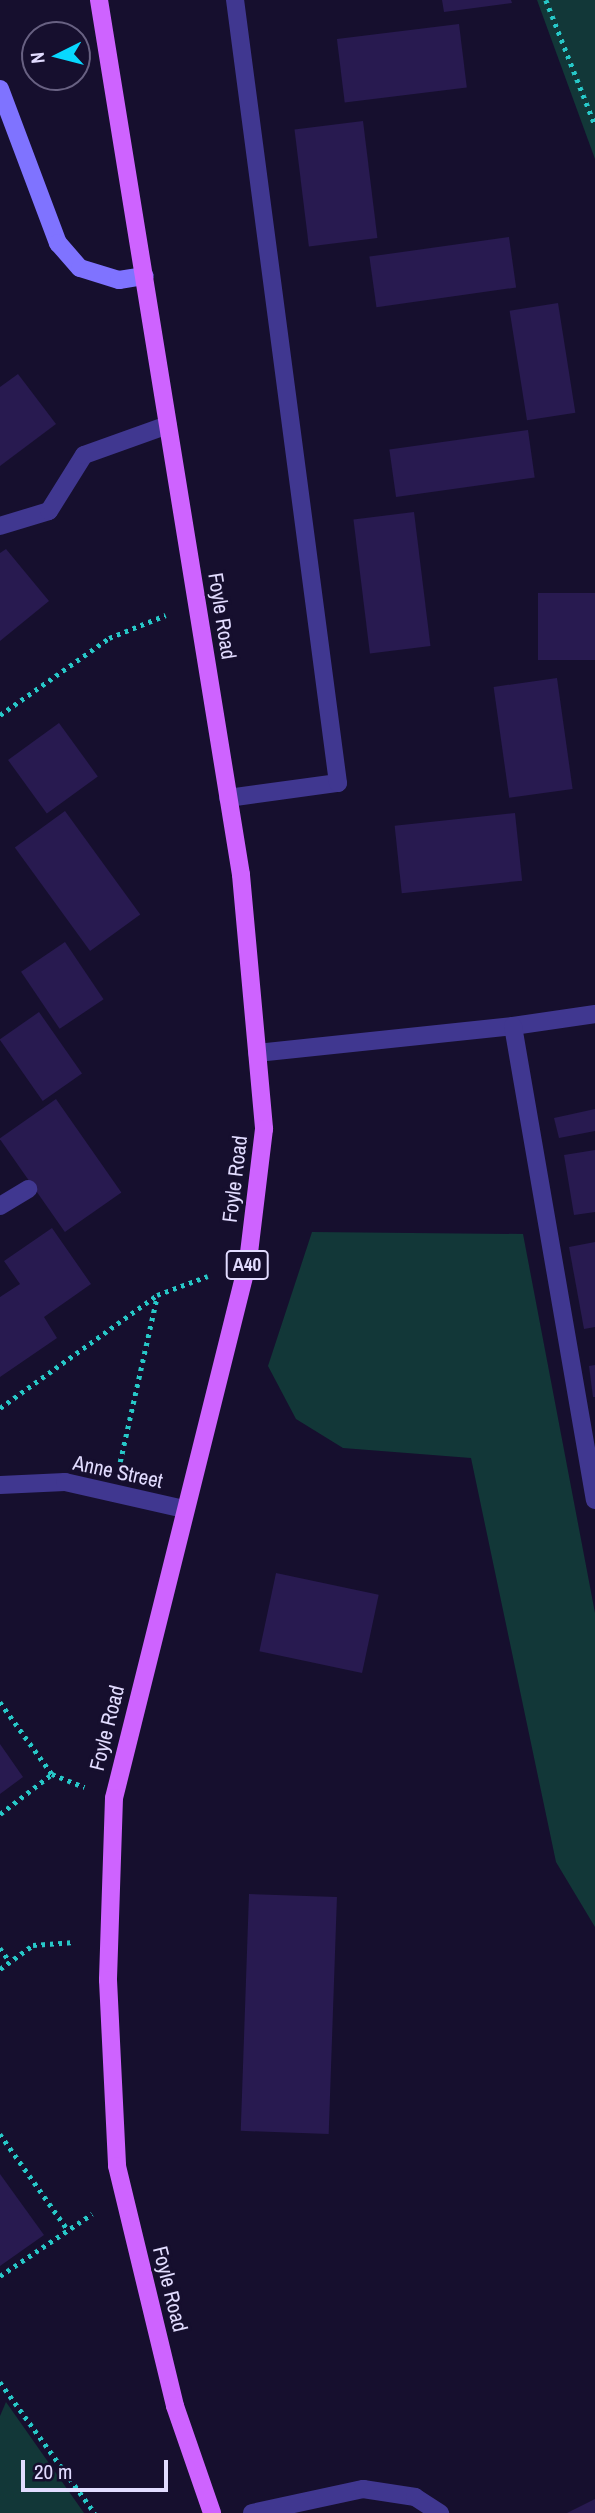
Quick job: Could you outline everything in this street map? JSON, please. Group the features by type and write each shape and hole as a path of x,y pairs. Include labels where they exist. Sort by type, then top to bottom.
{"main road":[{"name":"Foyle Road","path":"99,0 228,798 264,1129 248,1261 114,1798 109,1940 117,2166 175,2406 212,2513"}],"street":[{"path":"228,798 338,783 235,0"},
{"path":"0,89 58,243 80,268 119,280 145,276"},
{"path":"0,526 49,511 84,454 168,425"},
{"path":"257,1053 513,1026 595,1014"},
{"path":"513,1026 595,1500"},
{"path":"0,1206 28,1189"},
{"name":"Anne Street","path":"0,1485 65,1482 184,1509"},
{"path":"252,2513 363,2489 415,2497 440,2513"}],"path":[{"path":"546,0 595,125"},
{"path":"0,715 109,638 197,603"},
{"path":"0,1408 157,1295 248,1261"},
{"path":"113,1493 157,1295"},
{"path":"0,1702 52,1774 114,1798"},
{"path":"0,1814 52,1774"},
{"path":"0,1969 33,1945 109,1940"},
{"path":"0,1948 10,1962"},
{"path":"0,2134 68,2230"},
{"path":"0,2276 124,2193"},
{"path":"0,2382 95,2513"}],"green space":[{"path":"537,0 595,0 595,159"},
{"path":"312,1232 523,1234 595,1613 595,1927 556,1862 471,1458 343,1448 296,1419 268,1366"},
{"path":"6,2402 84,2513 0,2513 0,2416"}],"building":[{"path":"442,0 511,0 512,3 444,12"},
{"path":"459,24 467,88 345,103 337,39"},
{"path":"363,121 377,238 309,247 295,129"},
{"path":"509,237 516,288 376,307 369,257"},
{"path":"558,303 575,413 527,420 510,311"},
{"path":"18,374 56,424 0,466 0,387"},
{"path":"528,430 535,478 396,497 389,449"},
{"path":"414,512 430,646 370,653 353,519"},
{"path":"6,549 49,601 0,641 0,553"},
{"path":"538,593 595,593 595,660 538,660"},
{"path":"557,678 573,789 509,798 494,687"},
{"path":"59,723 98,776 47,813 8,760"},
{"path":"65,811 140,915 90,951 15,847"},
{"path":"515,813 522,881 402,893 395,826"},
{"path":"65,942 104,999 60,1029 21,972"},
{"path":"39,1012 82,1073 43,1101 0,1040"},
{"path":"56,1099 121,1192 65,1232 0,1139"},
{"path":"595,1109 595,1131 559,1138 554,1118"},
{"path":"595,1150 595,1212 574,1215 564,1155"},
{"path":"52,1228 91,1284 44,1317 57,1338 0,1377 0,1297 20,1284 4,1261"},
{"path":"595,1242 595,1327 584,1329 569,1247"},
{"path":"595,1365 595,1397 593,1397 589,1366"},
{"path":"276,1573 379,1595 362,1673 259,1651"},
{"path":"0,1744 23,1777 0,1794"},
{"path":"249,1894 337,1897 329,2134 241,2131"},
{"path":"0,2174 44,2235 0,2266"},
{"path":"595,2499 595,2513 567,2513"}]}
